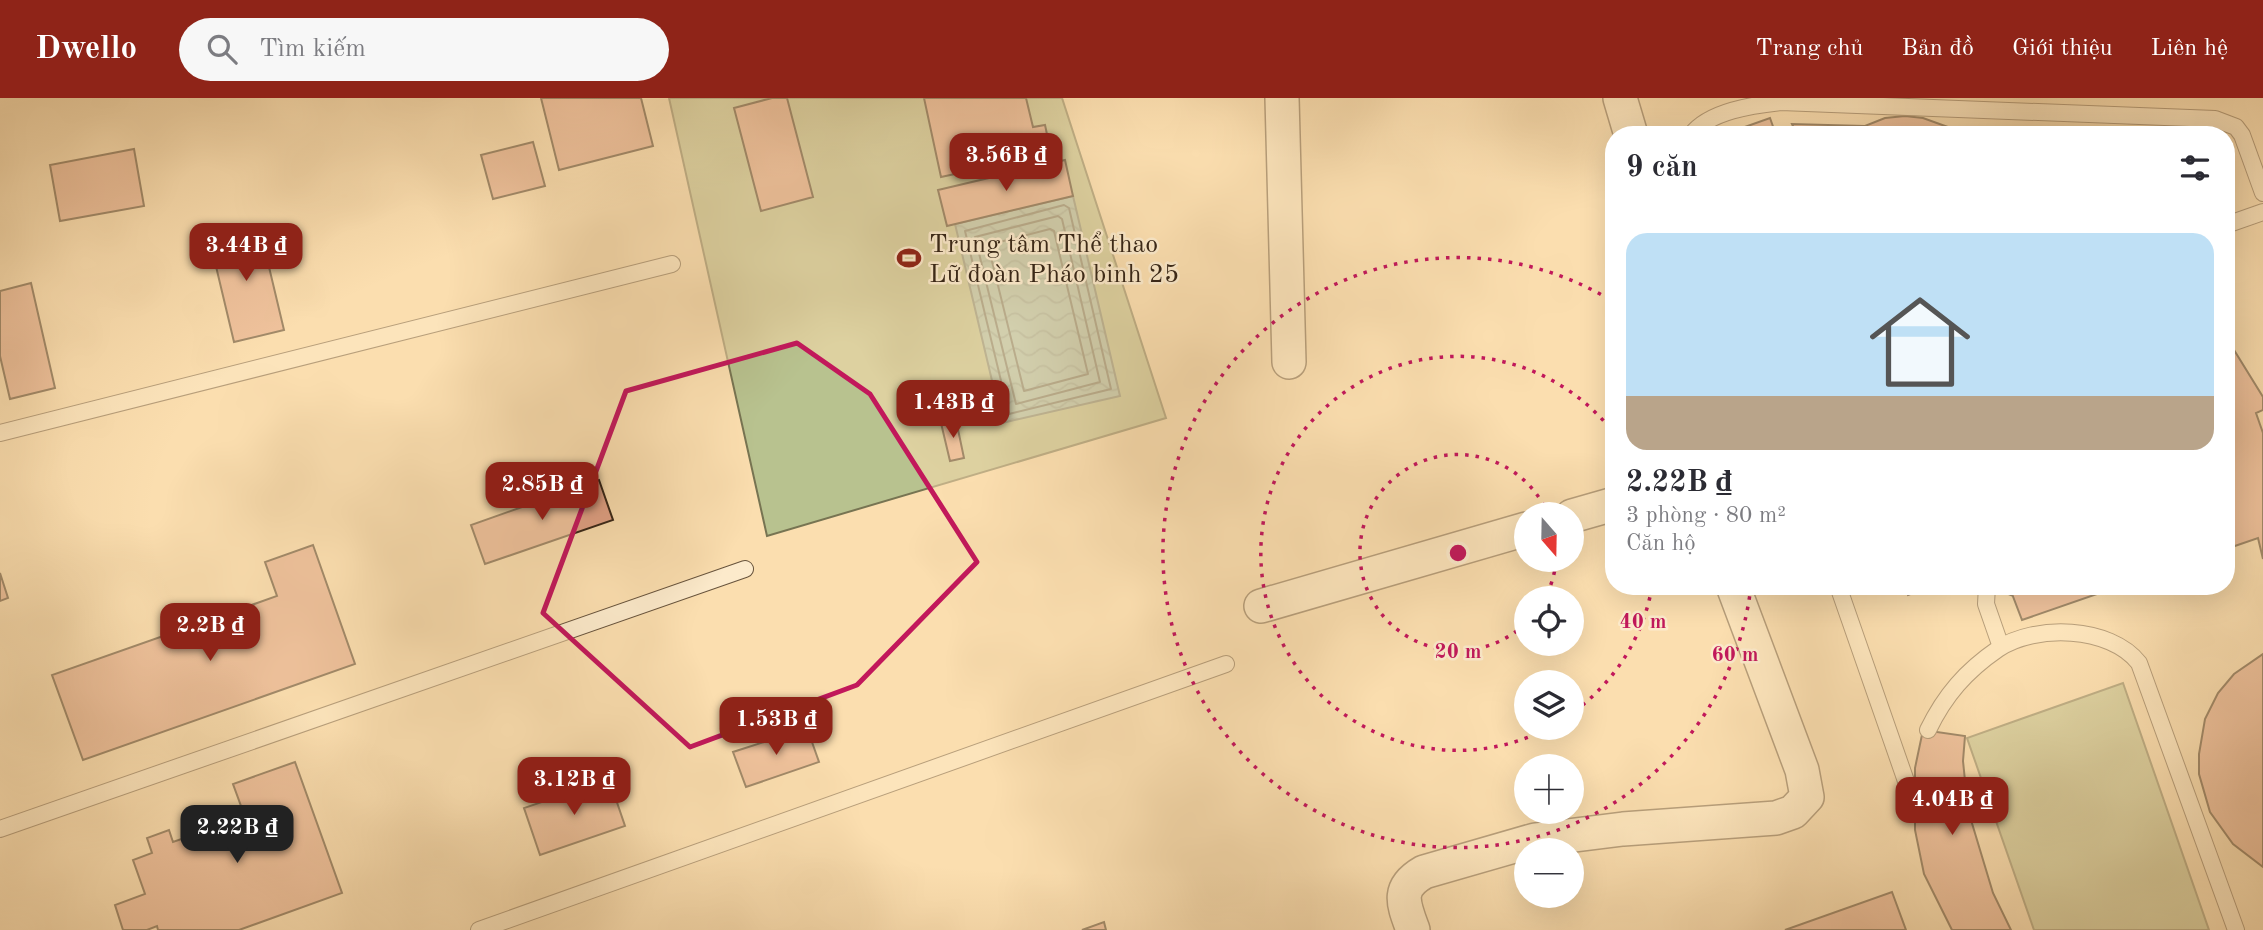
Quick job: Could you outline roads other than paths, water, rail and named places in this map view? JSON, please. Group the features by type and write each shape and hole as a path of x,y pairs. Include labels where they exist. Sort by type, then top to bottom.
{"street":[{"path":"1282,98 1289,362"},
{"path":"1620,98 1628,126"},
{"path":"1584,513 1605,507"},
{"path":"1261,606 1514,532"},
{"path":"1413,930 1404,895 1410,880 1424,872 1535,840 1623,829 1776,818 1802,805 1807,797 1802,769 1736,595"}],"lane":[{"path":"1702,126 1743,108 1781,102 2215,119 2233,126"},
{"path":"2235,127 2242,135 2263,193"},
{"path":"2235,222 2263,212"},
{"path":"0,433 672,264"},
{"path":"0,830 745,569"},
{"path":"1841,595 1915,807"},
{"path":"1986,595 1986,604 2001,647"},
{"path":"1928,730 1948,693 1965,675 2001,647 2032,637 2070,632 2105,639 2130,651 2138,663 2236,930"},
{"path":"479,930 1226,664"}],"water":[{"path":"1073,196 1120,396 1002,423 955,224"}],"place":[{"name":"Trung tâm Thể thao Lữ đoàn Pháo binh 25","path":"909,258"}]}
